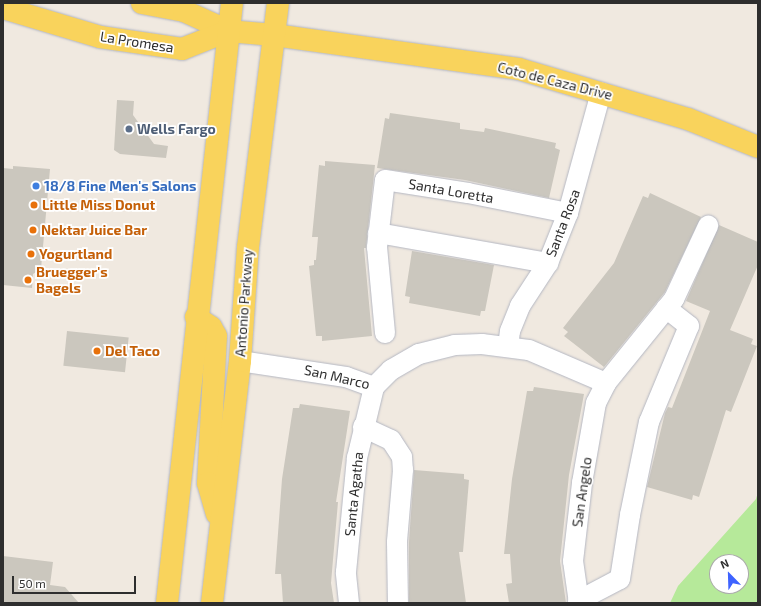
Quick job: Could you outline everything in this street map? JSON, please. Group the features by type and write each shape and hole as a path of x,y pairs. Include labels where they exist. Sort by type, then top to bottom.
{"main road":[{"path":"142,3 184,11 228,31"},
{"path":"167,603 196,317 232,3"},
{"name":"Antonio Parkway","path":"212,603 240,361 248,247 278,3"},
{"name":"La Promesa","path":"3,8 100,37 182,49 228,31"},
{"name":"Coto de Caza Drive","path":"228,31 274,35 519,69 601,92 688,119 758,147"},
{"path":"196,317 211,327 216,336 208,483 220,525"}],"street":[{"name":"Santa Rosa","path":"508,346 510,331 520,306 548,262 568,214 601,92"},
{"name":"Santa Loretta","path":"384,333 377,262 378,233 385,180 468,193 568,214"},
{"name":"San Angelo","path":"578,602 573,561 582,483 596,403 606,383 674,299 708,226"},
{"path":"378,233 548,262"},
{"path":"578,602 620,579 630,516 649,422 689,326 666,308"},
{"name":"San Marco","path":"240,361 346,377 374,387 391,370 419,354 455,345 508,346 529,350 559,361 606,383"},
{"name":"Santa Agatha","path":"349,603 346,572 357,458 363,427 374,387"},
{"path":"363,427 392,440 402,457 403,470 397,542 398,603"}],"green space":[{"path":"758,492 758,603 670,603 678,586 756,499"}],"building":[{"name":"Wells Fargo","path":"117,100 134,101 133,115 154,144 168,146 166,158 120,154 114,150"},
{"path":"390,113 460,123 460,129 484,132 485,128 556,143 555,148 560,150 549,198 465,180 377,168 385,118 389,119"},
{"path":"325,161 375,165 366,248 364,248 372,336 322,341 322,336 316,336 309,266 314,265 314,260 316,260 318,237 312,237 319,165 325,166"},
{"path":"13,166 50,169 41,269 33,274 32,288 3,285 3,168 13,169"},
{"path":"650,193 701,217 665,292 604,367 564,336 568,332 563,328 614,263 643,196 648,198"},
{"path":"719,225 758,242 758,265 730,330 753,339 751,344 757,346 731,412 726,410 699,497 693,495 692,500 647,487 665,413 668,407 672,408 710,311 686,301"},
{"path":"412,251 494,265 485,311 481,311 480,316 409,303 410,297 405,296"},
{"name":"Del Taco","path":"67,331 129,337 125,372 63,366"},
{"path":"534,387 584,394 569,475 560,561 566,603 509,603 506,584 512,583 510,554 504,554 512,479 527,391 533,391"},
{"path":"300,404 350,411 336,502 338,502 331,583 334,603 283,603 281,574 275,574 282,479 293,408 299,408"},
{"path":"414,470 464,474 464,479 469,480 463,552 459,552 466,603 409,603 409,542"},
{"path":"3,556 53,562 50,585 65,587 79,603 3,603"}],"place":[{"name":"Wells Fargo","path":"129,129"},
{"name":"18/8 Fine Men's Salons","path":"36,186"},
{"name":"Little Miss Donut","path":"34,205"},
{"name":"Nektar Juice Bar","path":"33,230"},
{"name":"Yogurtland","path":"31,254"},
{"name":"Bruegger's Bagels","path":"28,280"},
{"name":"Del Taco","path":"97,351"}]}
